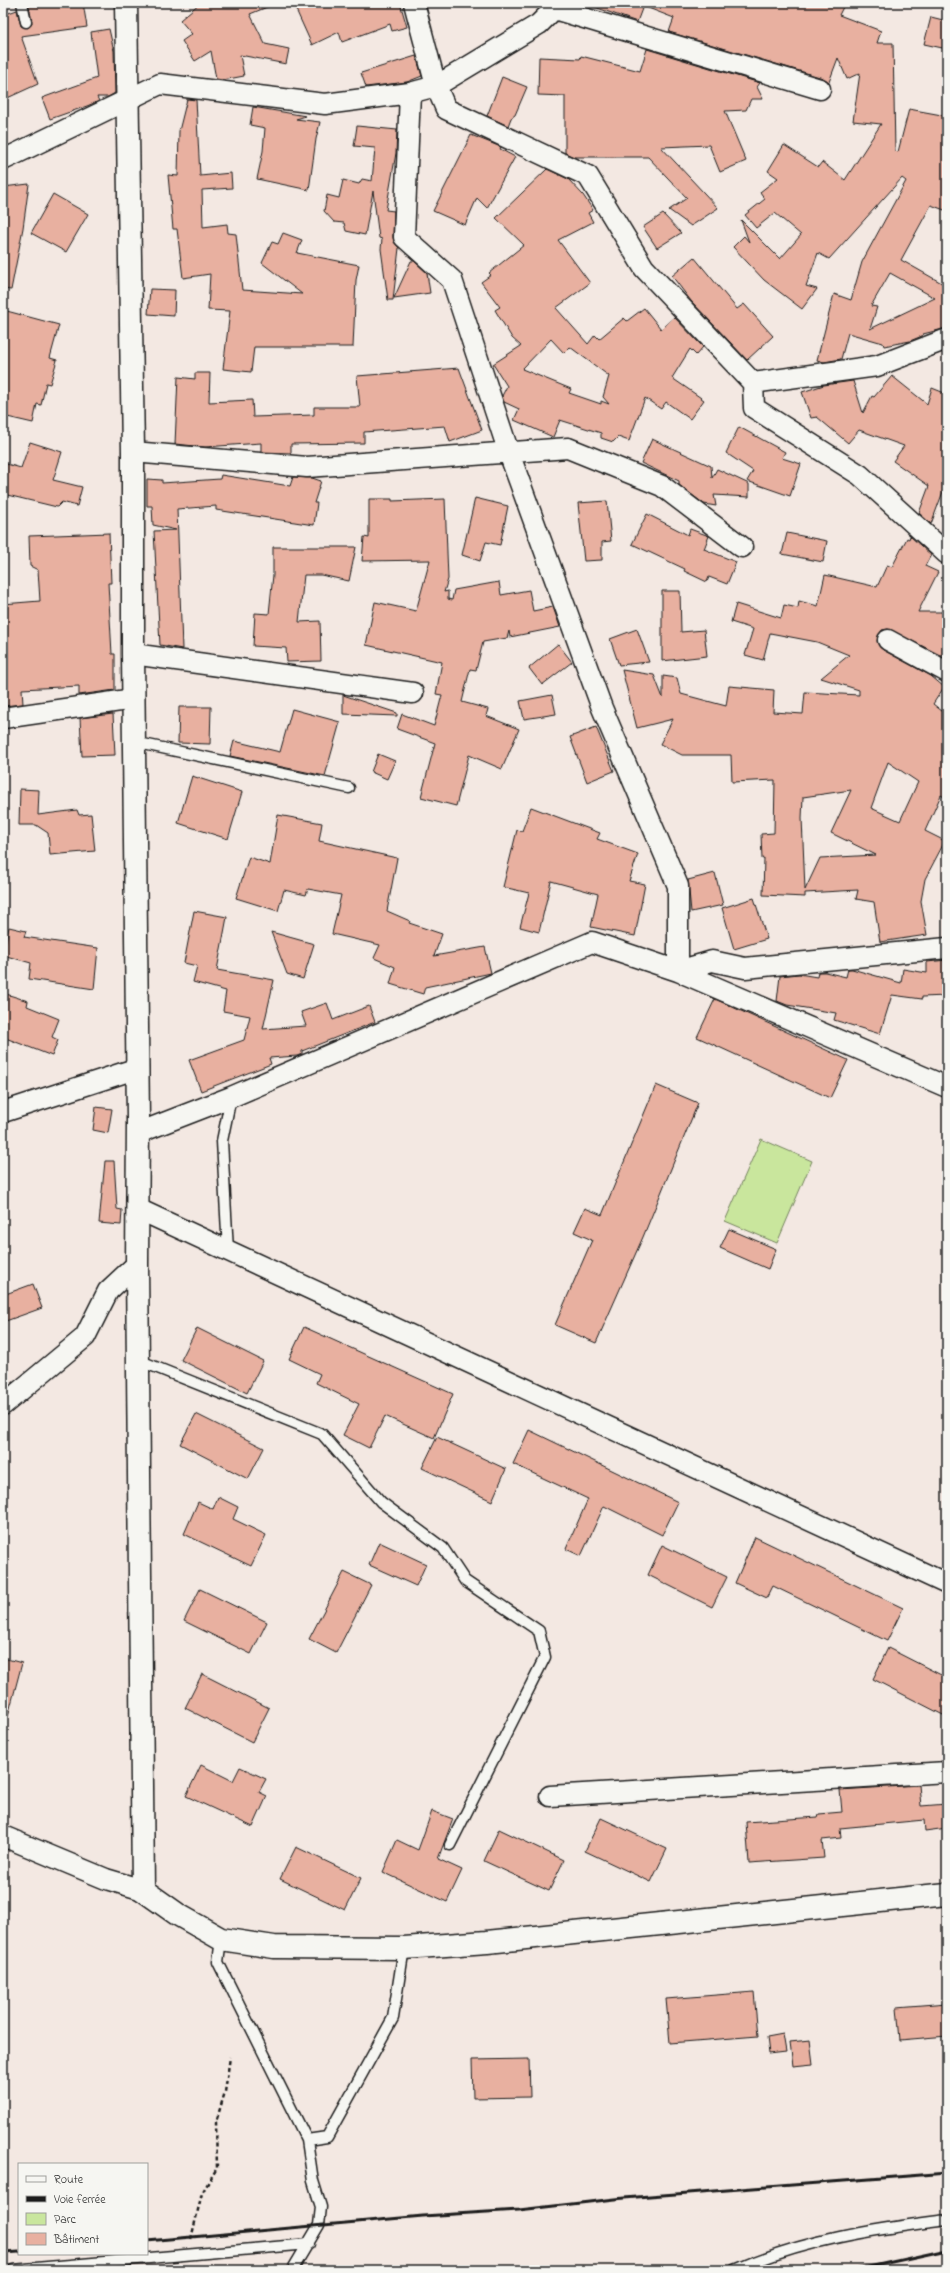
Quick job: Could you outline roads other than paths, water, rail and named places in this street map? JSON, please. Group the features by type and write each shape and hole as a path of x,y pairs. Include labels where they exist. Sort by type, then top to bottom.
{"street":[{"path":"126,3 129,100 133,452 133,654 138,1068 137,1264 143,1890"},
{"path":"414,3 436,86 446,109 588,176 644,268 753,384 754,408 860,475 947,554"},
{"path":"3,160 160,84 325,104 410,93 436,86 539,24 557,6 820,89"},
{"path":"410,93 404,237 452,280 509,453 602,708 678,886 678,970"},
{"path":"753,384 877,366 947,339"},
{"path":"133,452 307,467 568,448 662,486 742,547"},
{"path":"888,640 947,672"},
{"path":"133,654 413,693"},
{"path":"3,718 134,699"},
{"path":"138,1133 231,1097 592,942 678,970 947,1087"},
{"path":"678,970 712,961 745,968 947,948"},
{"path":"3,1112 138,1068"},
{"path":"138,1209 947,1584"},
{"path":"3,1405 85,1337 108,1292 137,1264"},
{"path":"550,1796 947,1772"},
{"path":"3,1836 106,1879 143,1890 177,1914 221,1939 274,1947 404,1948 486,1942 947,1894"}],"lane":[{"path":"22,3 26,22"},
{"path":"134,742 349,788"},
{"path":"228,1250 222,1141 231,1097"},
{"path":"138,1360 322,1434 381,1502 443,1548 465,1581 539,1631 545,1657 450,1845"},
{"path":"221,1939 218,1962 307,2140 313,2181 321,2207 319,2225 294,2267 294,2270"},
{"path":"307,2140 327,2137 393,2018 404,1948"},
{"path":"735,2270 766,2256 867,2230 947,2220"},
{"path":"13,2270 309,2244"}],"railway":[{"path":"148,2241 423,2216 519,2210 624,2198 947,2173"},
{"path":"855,2270 947,2250"},
{"path":"3,2253 18,2252"}]}
